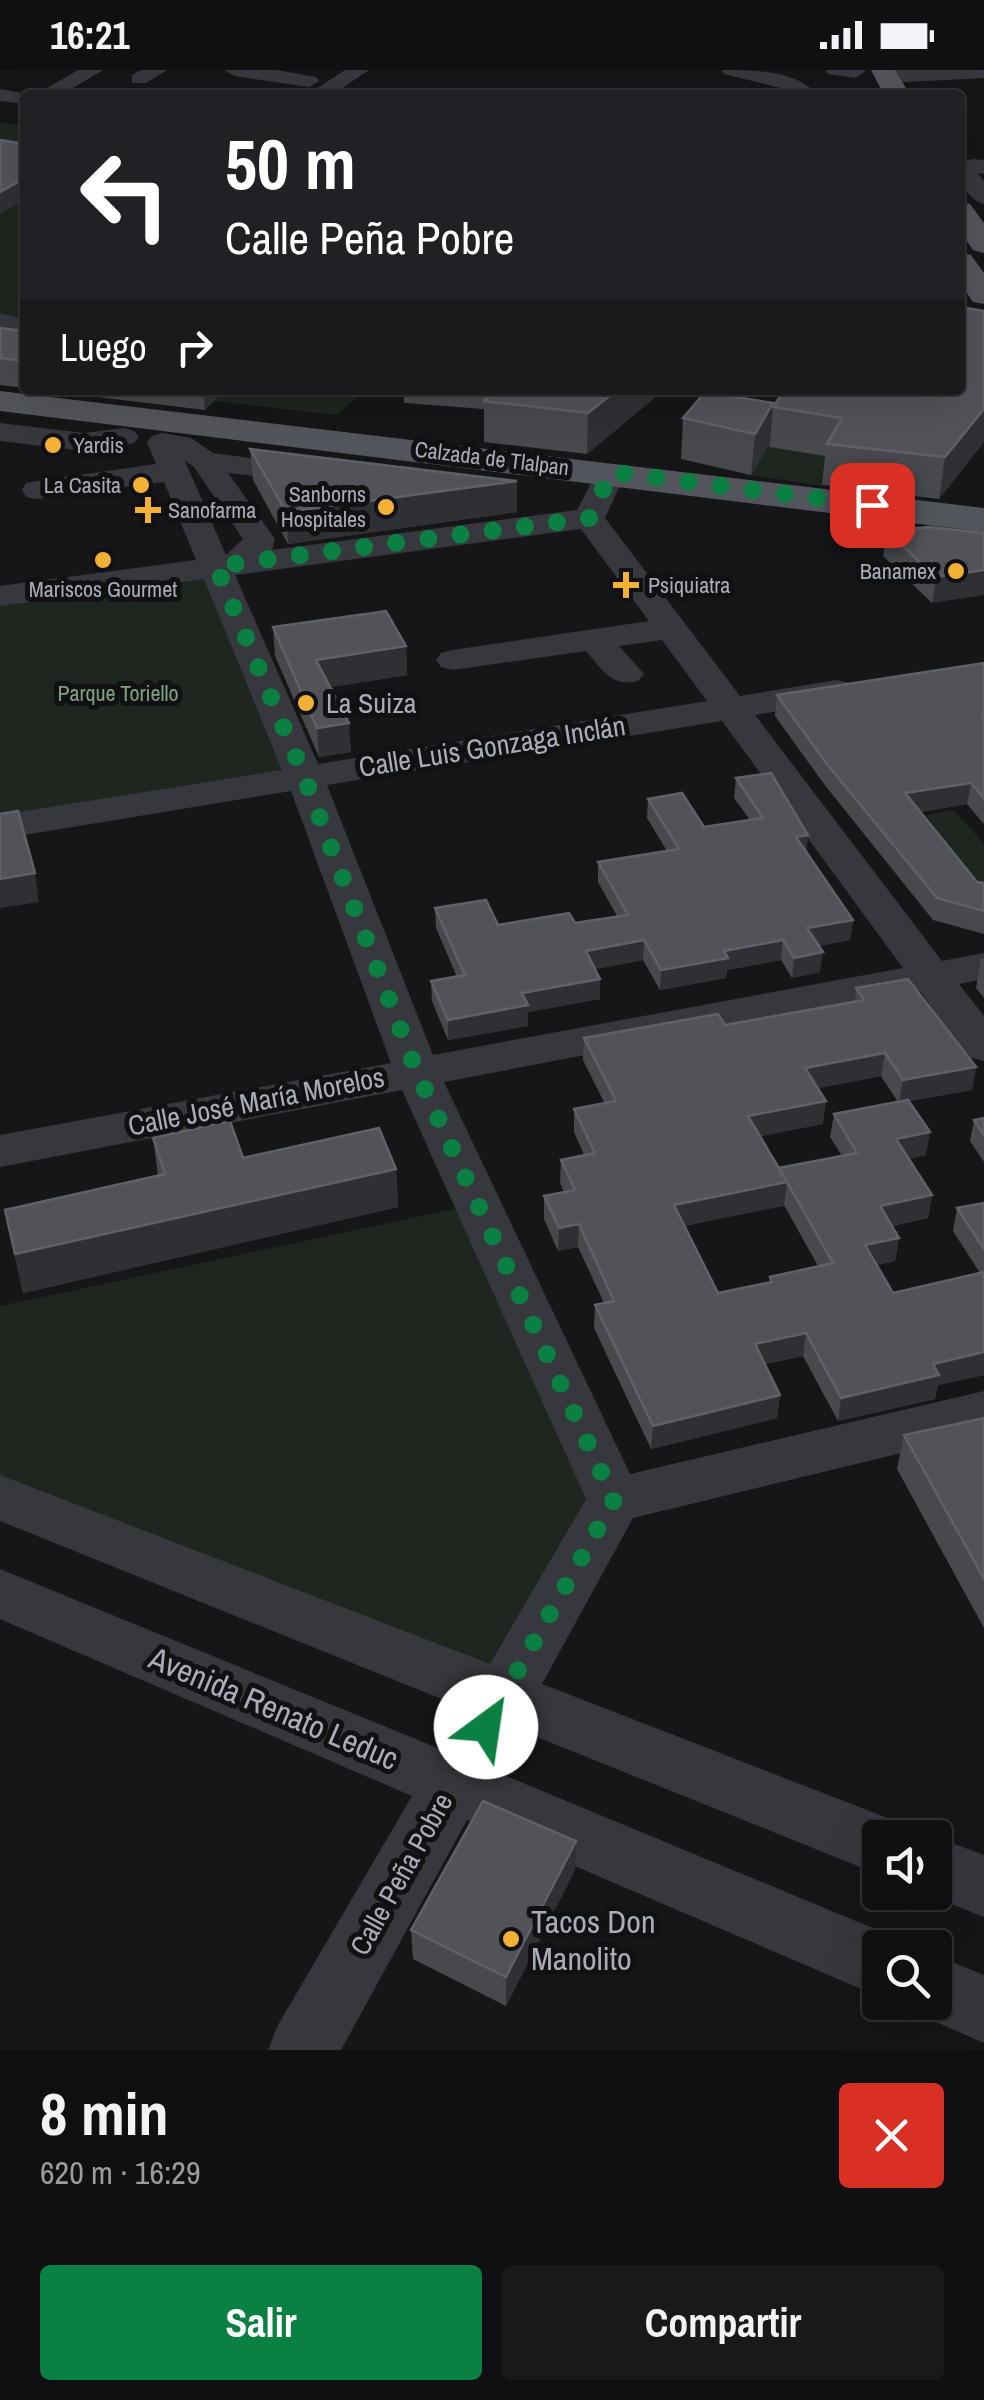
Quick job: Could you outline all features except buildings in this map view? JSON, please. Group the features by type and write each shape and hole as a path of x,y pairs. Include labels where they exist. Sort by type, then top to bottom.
{"main road":[{"path":"965,217 984,244"},
{"name":"Calzada de Tlalpan","path":"0,401 599,498 984,520"},
{"name":"Calzada de Tlalpan","path":"0,422 169,451 984,538"}],"street":[{"path":"53,90 91,70"},
{"path":"234,70 318,82 359,70"},
{"path":"732,70 800,86 803,90"},
{"path":"896,77 984,72"},
{"path":"965,172 984,197"},
{"path":"0,432 169,451 341,477"},
{"path":"37,490 169,451"},
{"path":"169,451 226,564 416,1070 614,1500 984,1412"},
{"path":"516,499 599,498"},
{"path":"0,596 226,564 599,498"},
{"path":"599,498 671,628 984,1047"},
{"path":"453,660 671,628"},
{"path":"594,639 626,674"},
{"name":"Calle Luis Gonzaga Inclán","path":"0,827 867,686"},
{"name":"Calle José María Morelos","path":"0,1151 984,966"},
{"path":"0,1497 862,1839"},
{"name":"Calle Peña Pobre","path":"303,2050 614,1500"},
{"name":"Avenida Renato Leduc","path":"0,1593 862,1956"},
{"path":"952,1874 984,1886"},
{"path":"952,1995 984,2009"}],"green space":[{"path":"0,122 20,125 20,378 0,376"},
{"path":"163,395 360,395 336,415"},
{"path":"769,447 838,458 822,486 751,475"},
{"name":"Parque Toriello","path":"216,566 304,776 0,827 0,596"},
{"path":"954,810 984,844 984,899 903,819"},
{"path":"459,1208 588,1494 489,1683 0,1485 0,1306"}],"place":[{"name":"Yardis","path":"53,445"},
{"name":"La Casita","path":"141,485"},
{"name":"Sanborns Hospitales","path":"386,507"},
{"name":"Sanofarma","path":"148,510"},
{"name":"Mariscos Gourmet","path":"103,560"},
{"name":"Banamex","path":"956,571"},
{"name":"Psiquiatra","path":"626,585"},
{"name":"La Suiza","path":"306,703"},
{"name":"Tacos Don Manolito","path":"511,1939"}],"route":[{"path":"486,1727 614,1500 416,1070 304,776 216,566 590,518 611,472 872,505"}]}
